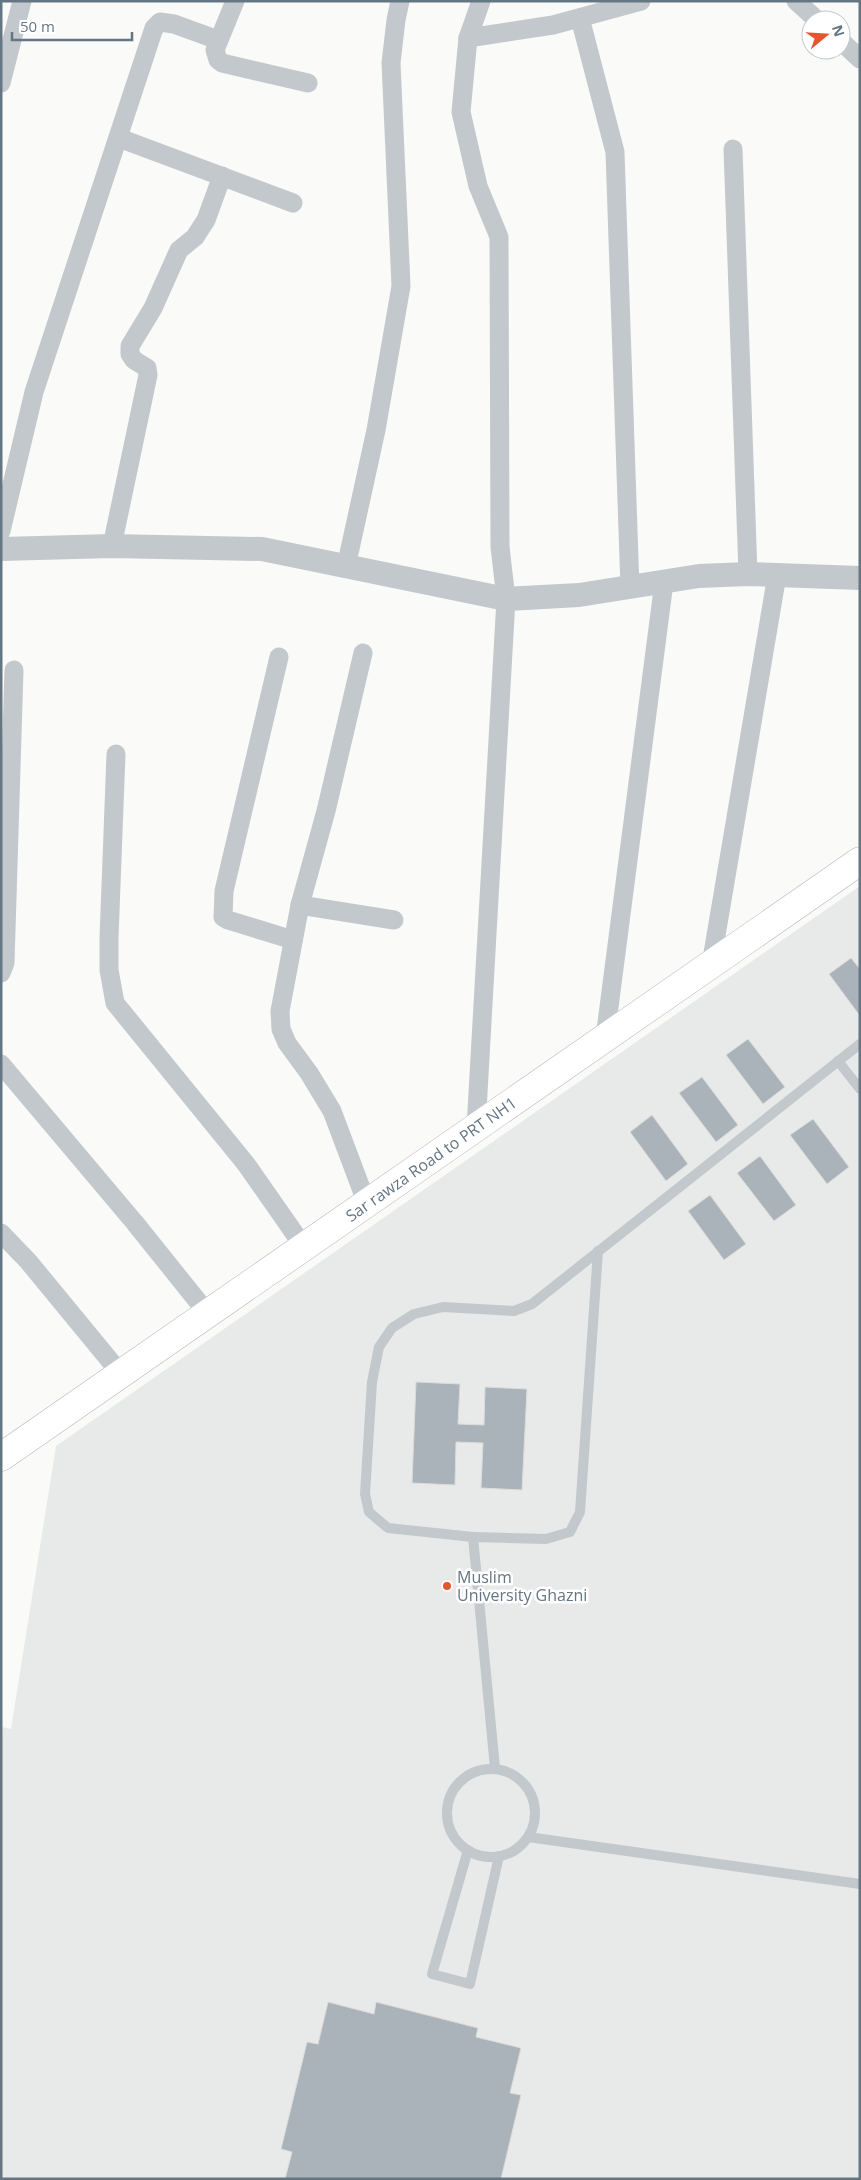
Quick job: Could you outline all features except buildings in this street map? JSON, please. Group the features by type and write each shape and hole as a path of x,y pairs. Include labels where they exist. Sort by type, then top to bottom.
{"main road":[{"name":"Sar rawza Road to PRT NH1","path":"1,1457 860,861"}],"street":[{"path":"1,83 22,1"},
{"path":"235,1 215,50 218,60 222,63 308,83"},
{"path":"346,567 376,430 401,286 391,63 400,1"},
{"path":"476,1128 506,599 500,546 499,237 478,186 461,112 468,38 481,1"},
{"path":"468,38 553,25 641,1"},
{"path":"796,1 806,10"},
{"path":"580,18 615,152 630,588"},
{"path":"1,531 34,392 154,28 160,22 174,24 218,40"},
{"path":"119,138 293,203"},
{"path":"733,149 748,574"},
{"path":"112,546 148,374 147,368 134,360 130,354 130,346 153,308 179,250 195,237 206,220 222,176"},
{"path":"1,549 112,546 262,549 506,599 579,595 699,576 748,574 860,578"},
{"path":"711,965 777,575"},
{"path":"605,1038 664,582"},
{"path":"363,653 326,811 300,905 280,1011 281,1029 286,1043 309,1073 332,1111 367,1204"},
{"path":"279,657 224,892 222,910 223,917 228,920 293,940"},
{"path":"1,973 5,963 14,670"},
{"path":"116,754 109,954 110,979 115,1003 246,1164 304,1247"},
{"path":"300,905 394,920"},
{"path":"1,1064 135,1223 208,1314"},
{"path":"1,1233 28,1261 121,1374"}],"lane":[{"path":"598,1252 580,1512 570,1532 546,1539 473,1537 388,1528 369,1512 365,1494 372,1391 380,1347 392,1328 414,1314 443,1307 514,1311 532,1304 860,1044"},
{"path":"838,1061 860,1089"},
{"path":"473,1537 495,1768"},
{"path":"495,1768 510,1772 522,1781 531,1793 535,1807 535,1821 528,1837 521,1846 509,1854 481,1856 468,1850 457,1841 450,1828 447,1814 449,1800 455,1787 466,1776 479,1770 495,1768"},
{"path":"528,1837 860,1884"},
{"path":"468,1850 432,1974 470,1984 499,1856"}],"shaded area":[{"name":"Muslim University Ghazni","path":"860,886 860,2179 1,2179 1,1727 11,1729 56,1446"}],"place":[{"name":"Muslim University Ghazni","path":"447,1586"}]}
